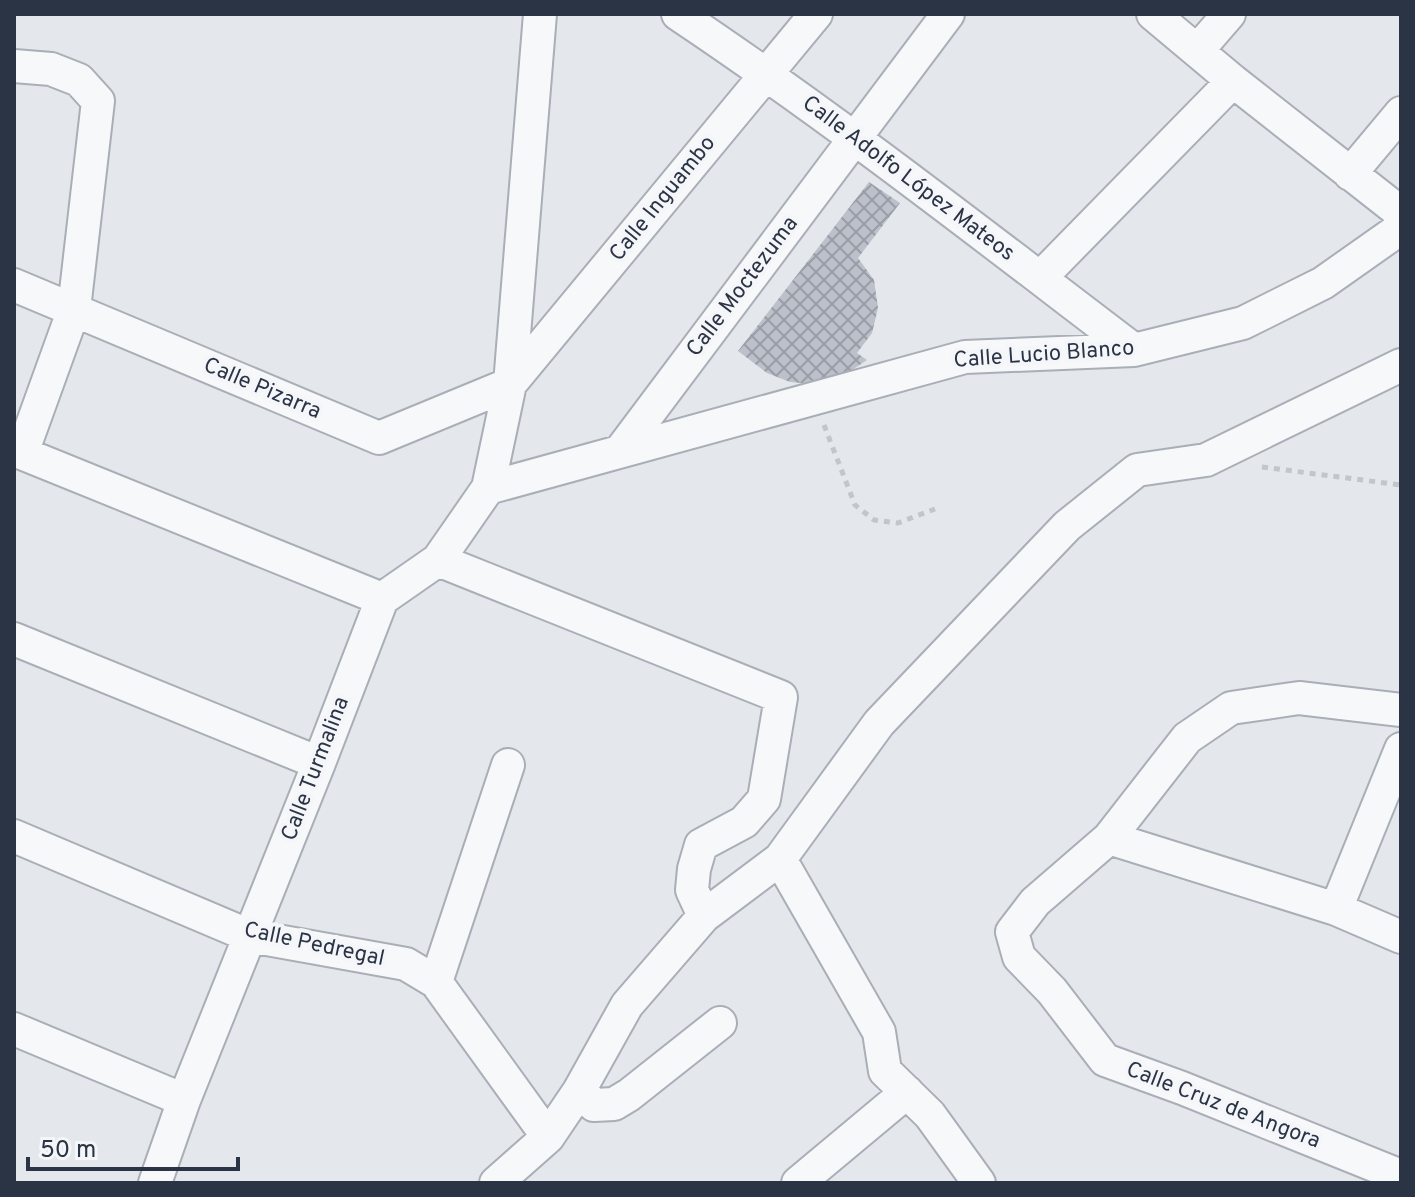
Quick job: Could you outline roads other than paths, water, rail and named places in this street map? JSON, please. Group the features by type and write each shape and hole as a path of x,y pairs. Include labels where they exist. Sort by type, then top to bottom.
{"street":[{"path":"14,66 51,69 79,80 98,101 74,309 18,452 382,599 438,560 488,488 510,384 540,14"},
{"name":"Calle Adolfo López Mateos","path":"678,14 856,138 1134,350"},
{"name":"Calle Inguambo","path":"510,384 816,14"},
{"name":"Calle Moctezuma","path":"621,450 948,14"},
{"path":"1153,14 1401,213"},
{"path":"1197,51 1229,14"},
{"path":"1040,278 1233,81"},
{"path":"1350,174 1401,113"},
{"name":"Calle Lucio Blanco","path":"621,450 965,357 1134,350 1243,323 1323,283 1401,228"},
{"name":"Calle Pizarra","path":"14,285 379,438 510,384"},
{"path":"496,1183 548,1137 579,1091 627,1005 704,916 780,859 879,723 1067,526 1137,470 1206,460 1401,365"},
{"path":"488,488 621,450"},
{"path":"438,560 781,697 764,799 744,822 701,845 692,890 704,916"},
{"name":"Calle Turmalina","path":"155,1183 184,1100 382,599"},
{"path":"14,639 319,763"},
{"path":"1401,710 1299,698 1231,708 1187,738 1109,838 1336,909 1401,937"},
{"path":"1336,909 1401,749"},
{"path":"436,982 508,765"},
{"name":"Calle Pedregal","path":"14,836 250,936 406,964 436,982 548,1137"},
{"name":"Calle Cruz de Angora","path":"1109,838 1035,902 1012,932 1019,957 1052,991 1105,1060 1401,1176"},
{"path":"780,859 879,1032 885,1071 930,1115 979,1183"},
{"path":"579,1091 594,1105 614,1104 720,1023"},
{"path":"17,1039 184,1100"},
{"path":"798,1183 907,1092"}]}
